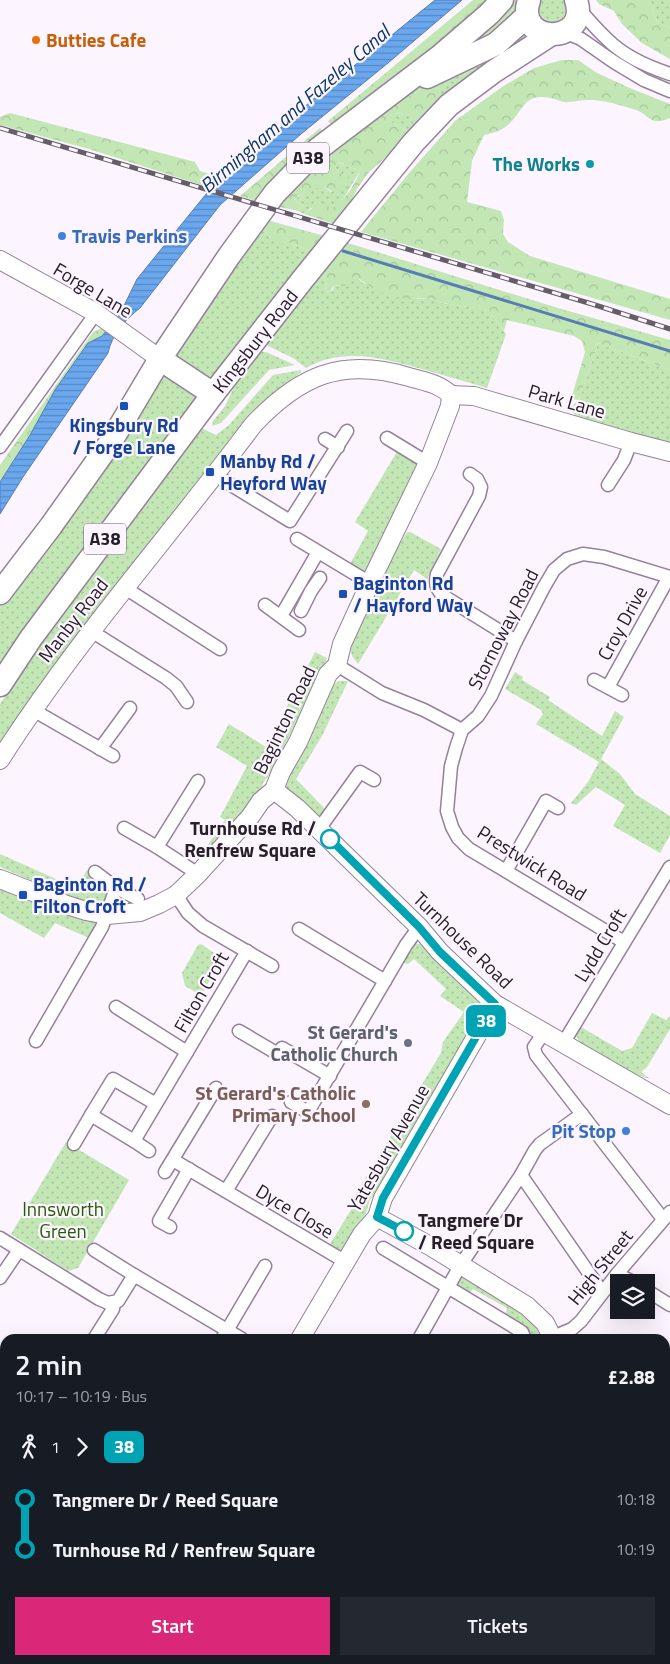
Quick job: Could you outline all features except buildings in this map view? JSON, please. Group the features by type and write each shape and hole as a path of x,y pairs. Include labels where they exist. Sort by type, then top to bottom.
{"highway":[{"name":"A38","path":"0,592 51,526 110,443 160,360 234,249 275,193 318,148 439,57 502,0"},
{"name":"A38","path":"528,8 530,23 536,29 557,34 573,25 578,14 577,4"},
{"name":"A38","path":"387,96 486,50 506,36 528,8"},
{"name":"Kingsbury Road","path":"0,685 31,638 213,394 414,142 449,105 493,72 557,34"},
{"path":"160,360 213,394"}],"street":[{"path":"577,4 609,42 653,68 670,74"},
{"path":"557,34 581,38 614,62 644,80 670,90"},
{"name":"Forge Lane","path":"0,260 99,316 160,360"},
{"path":"0,447 99,316"},
{"name":"Manby Road","path":"0,760 33,710 90,631 254,425 279,400 310,379 347,369 393,372 441,386 451,395"},
{"name":"Park Lane","path":"451,395 474,396 670,452"},
{"name":"Baginton Road","path":"0,879 86,912 107,915 140,912 159,904 176,895 198,874 250,817 261,801 274,790 281,772 298,742 328,674 337,664 342,644 428,462 450,406 451,395"},
{"path":"215,475 290,521 347,431"},
{"path":"387,438 428,462"},
{"path":"325,439 338,447"},
{"path":"608,485 624,460 630,442"},
{"path":"470,474 481,487 479,496 437,574 435,580 437,588 442,595 516,641"},
{"path":"298,539 370,583"},
{"path":"281,616 318,552"},
{"name":"Stornoway Road","path":"462,730 478,716 491,696 516,641 544,587 554,570 567,559 583,554 604,557 669,577"},
{"name":"Croy Drive","path":"608,687 669,577"},
{"path":"301,612 311,591 320,578"},
{"path":"298,586 311,591"},
{"path":"125,588 220,649"},
{"path":"266,605 299,630"},
{"path":"90,631 166,678 176,686 188,701"},
{"path":"337,664 382,693 424,710 462,730"},
{"name":"Croy Drive","path":"594,680 622,695"},
{"path":"100,749 130,708"},
{"path":"33,710 113,756"},
{"name":"Prestwick Road","path":"462,730 451,766 447,797 447,811 458,838 469,849 624,942"},
{"path":"319,829 360,772 374,780"},
{"path":"157,847 198,781"},
{"name":"Turnhouse Road","path":"274,790 319,829 419,927 440,952 495,1004 545,1031 670,1105"},
{"path":"506,871 546,801 558,808"},
{"path":"124,828 198,874"},
{"name":"Lydd Croft","path":"564,1042 670,866 659,859"},
{"path":"95,872 116,888 138,899"},
{"path":"36,1041 102,927 116,888"},
{"name":"Filton Croft","path":"176,895 188,913 203,926 272,966"},
{"path":"291,1102 308,1112 385,980 419,927"},
{"path":"299,929 385,980"},
{"name":"Filton Croft","path":"134,1141 247,951"},
{"name":"Yatesbury Avenue","path":"303,1334 362,1234 377,1217 383,1198 495,1004"},
{"name":"Filton Croft","path":"116,1007 187,1052"},
{"path":"239,1031 278,1054 282,1048 330,1076"},
{"path":"545,1031 534,1047 536,1055 666,1216"},
{"path":"74,1144 114,1079 156,1104"},
{"path":"166,1172 216,1088"},
{"path":"422,1334 460,1266 540,1144 582,1114"},
{"path":"91,1115 149,1150"},
{"name":"Dyce Close","path":"226,1191 272,1116"},
{"name":"Dyce Close","path":"173,1160 346,1262"},
{"path":"170,1227 159,1221 189,1169"},
{"path":"521,1175 602,1292"},
{"name":"High Street","path":"617,1274 666,1216"},
{"path":"377,1217 430,1246 527,1306 545,1323 551,1334"},
{"path":"0,1238 108,1303 118,1301 134,1276"},
{"path":"384,1248 523,1334"},
{"path":"0,1278 19,1250"},
{"path":"94,1250 225,1334 265,1266"},
{"name":"High Street","path":"561,1334 581,1322 610,1282"},
{"path":"655,1296 670,1305"},
{"path":"97,1334 113,1309 114,1303"}],"green space":[{"path":"473,0 488,0 263,203 240,196 320,128 323,132 332,126 328,121"},
{"path":"510,0 519,0 513,16 504,29 456,52"},
{"path":"541,0 564,0 567,10 557,24 543,22 538,11"},
{"path":"596,0 649,0 657,21 670,28 670,59 642,43 622,24 614,11 599,4"},
{"path":"649,0 670,0 670,28 657,21"},
{"path":"523,29 531,39 470,80 441,105 438,85 429,85 393,106 362,128 298,186 289,190 315,162 358,125 423,84 497,49"},
{"path":"562,60 578,60 597,73 670,104 670,118 654,121 636,110 599,100 564,102 545,97 531,99 508,125 484,135 472,161 467,202 501,211 504,220 503,234 508,242 530,256 670,299 670,320 361,232 455,121 502,87 534,68"},
{"path":"438,84 441,105 416,130 411,126 414,121 406,114 393,113 388,117 391,122 412,134 368,173 357,189 349,206 334,224 304,214 320,203 330,209 344,198 352,188 360,171 338,162 335,166 336,170 348,177 348,180 340,190 335,193 323,186 298,196 294,200 304,205 298,211 275,206 289,190 298,186 377,117 418,91"},
{"path":"10,113 195,162 200,171 223,178 211,188 89,149 0,125 0,117"},
{"path":"393,113 406,114 414,121 416,130 412,134 391,122 388,117"},
{"path":"337,162 360,171 340,204 330,209 311,208 304,214 298,211 304,205 294,200 296,198 323,186 331,192 348,177 336,170"},
{"path":"267,220 328,237 318,252 290,243 277,244 267,234 263,225"},
{"path":"263,225 267,234 277,243 290,243 318,252 211,382 180,361 176,355"},
{"path":"348,243 558,308 670,340 670,370 598,343 579,400 571,399 585,352 582,341 574,336 507,320 504,331 489,310 442,303 430,298 407,299 392,296 377,291 356,277 351,277 345,286 334,285 330,292 326,291 327,279 321,275"},
{"path":"321,275 327,279 326,291 330,292 333,290 334,285 339,286 351,277 356,277 363,283 418,299 430,298 442,303 489,310 506,334 487,388 395,362 365,357 335,357 320,361 306,368 293,358 268,346 268,342"},
{"path":"102,328 108,329 102,336 88,343 0,482 0,465 93,332"},
{"path":"598,343 670,370 670,444 577,420 571,407 579,400"},
{"path":"261,352 266,352 295,365 269,370 221,423 212,426 213,421 225,406 235,385"},
{"path":"301,370 271,397 0,756 0,704 49,631 127,530 201,428 216,435 229,425 273,375"},
{"path":"164,376 173,378 197,398 0,673 0,606 14,584 125,439"},
{"path":"398,450 420,463 365,574 350,564 368,531 355,522"},
{"path":"407,532 441,549 427,579 414,570 358,664 352,656 349,644 377,582"},
{"path":"315,652 327,658 318,681 282,750 285,754 263,783 260,794 243,816 238,817 198,866 195,863 225,820 220,817 247,766 216,747 229,724 266,747"},
{"path":"515,672 523,677 522,680 550,697 548,700 602,736 615,711 624,717 601,759 620,774 635,794 670,816 670,835 660,853 613,826 625,805 596,787 576,805 571,803 588,782 599,762 536,724 543,714 541,710 505,689"},
{"path":"338,681 348,681 322,736 296,779 328,812 319,817 315,816 286,787 287,775 331,687"},
{"path":"0,854 76,888 87,870 113,890 102,909 0,867"},
{"path":"0,884 97,921 98,925 91,939 55,923 44,938 0,913"},
{"path":"425,943 476,992 482,1006 480,1017 386,1185 370,1199 364,1220 342,1251 330,1244 356,1202 352,1200 441,1053 443,1042 464,1012 440,996 446,989 414,959 408,964 403,963 416,944"},
{"path":"201,944 214,953 217,966 203,993 199,994 185,986 182,973 198,945"},
{"path":"652,1013 666,1020 670,1016 670,1029 647,1067 641,1072 650,1079 630,1073 581,1044 576,1035 581,1027 622,1051 632,1048"},
{"name":"Innsworth Green","path":"66,1142 129,1180 78,1268 68,1271 11,1234"},
{"path":"463,1277 521,1307 539,1334 528,1334 525,1329 505,1316 507,1308 473,1289 469,1294 458,1287 457,1281"}],"water":[{"path":"435,0 462,0 301,134 220,205 140,308 120,328 108,353 23,477 0,514 0,482 30,435 55,390 88,343 102,336 120,314 137,279 211,188 317,96"}],"waterway":[{"path":"343,251 670,351"}],"railway":[{"path":"0,128 592,304 670,329"}],"bus line":[{"name":"38","path":"330,839 419,927 440,952 495,1004 383,1198 377,1217 404,1231"}],"place":[{"name":"Butties Cafe","path":"36,40"},
{"name":"The Works","path":"590,164"},
{"name":"Travis Perkins","path":"62,236"},
{"name":"Kingsbury Rd / Forge Lane","path":"124,406"},
{"name":"Manby Rd / Heyford Way","path":"210,472"},
{"name":"Baginton Rd / Hayford Way","path":"343,594"},
{"name":"Turnhouse Rd / Renfrew Square","path":"330,839"},
{"name":"Baginton Rd / Filton Croft","path":"23,895"},
{"name":"St Gerard's Catholic Church","path":"408,1043"},
{"name":"St Gerard's Catholic Primary School","path":"366,1104"},
{"name":"Pit Stop","path":"626,1131"},
{"name":"Tangmere Dr / Reed Square","path":"404,1231"}],"water label":[{"name":"Birmingham and Fazeley Canal","path":"295,109"}]}
